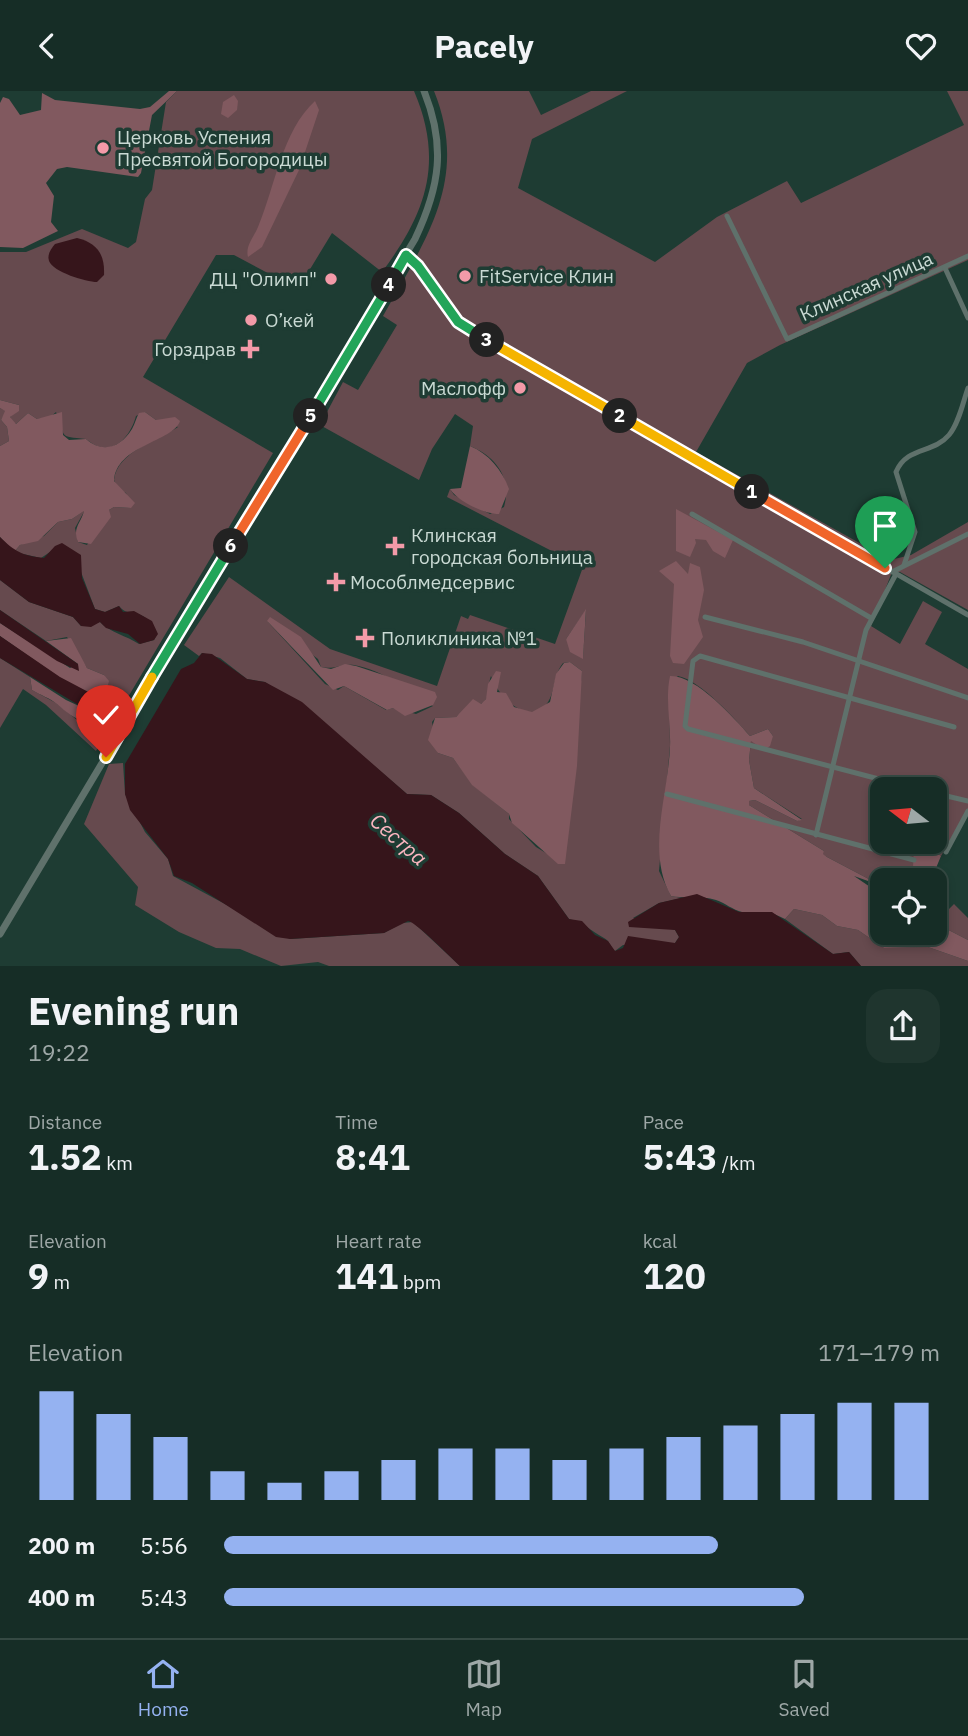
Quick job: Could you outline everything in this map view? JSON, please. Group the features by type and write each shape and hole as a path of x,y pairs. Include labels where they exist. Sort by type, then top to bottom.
{"street":[{"path":"0,935 406,255 429,207 437,176 437,132 424,91"},
{"name":"Клинская улица","path":"727,216 787,339 968,256"},
{"path":"406,255 418,266 458,322 968,615"},
{"path":"945,268 968,318"},
{"path":"904,565 915,532 896,472 906,455 942,442 951,433 967,391"},
{"path":"692,514 871,618"},
{"path":"816,835 858,659 871,618 894,573 904,565 968,534"},
{"path":"705,617 858,659 968,698"},
{"path":"870,778 688,729 685,726 693,661 700,656 954,727"},
{"path":"667,794 914,860"},
{"path":"947,796 968,801"},
{"path":"947,850 968,811"}],"shaded area":[{"path":"169,91 177,91 152,115 138,177 67,167 57,169 46,183 54,196 51,222 58,231 23,248 0,247 0,103 3,97 9,99 20,115 41,110 42,93 55,100 140,109 150,107"},
{"path":"177,91 414,91 428,140 429,163 420,207 398,250 382,272 332,233 298,289 234,255 216,255 143,377 273,453 96,751 46,705 23,689 0,728 0,658 30,677 32,690 56,703 77,720 108,688 104,675 87,668 67,637 46,641 0,610 0,580 29,602 73,617 81,626 100,622 108,629 139,644 154,640 157,634 152,624 141,615 127,612 119,606 105,612 95,609 81,572 53,550 41,558 14,552 20,545 44,536 58,522 72,519 85,510 75,528 78,542 87,545 109,510 114,507 131,508 126,493 118,489 114,480 122,462 130,454 178,427 156,420 145,412 136,416 123,440 110,447 103,447 86,439 64,435 56,412 49,418 37,419 28,413 16,424 12,422 10,417 19,405 0,400 0,252 26,252 82,229 128,248 136,242 145,199 152,190 166,102"},
{"path":"434,91 529,91 541,115 591,91 627,91 532,139 518,188 655,262 717,217 787,181 801,203 964,125 947,91 968,91 968,260 780,345 747,363 696,452 890,560 911,555 968,522 968,610 900,572 892,572 871,626 900,644 923,601 942,612 925,644 968,669 968,809 947,846 947,777 870,777 870,854 921,854 913,868 870,868 870,880 822,854 824,851 749,805 749,801 755,800 797,821 802,819 754,788 749,760 751,741 773,736 768,729 750,736 706,692 678,676 669,684 670,746 659,871 671,896 682,898 659,903 633,918 675,930 679,937 675,943 623,945 615,951 606,939 583,924 569,919 538,876 505,854 459,813 431,795 407,794 330,728 265,682 247,679 220,658 202,653 199,656 184,645 229,577 330,649 437,686 461,616 468,619 470,615 555,644 583,567 447,497 450,489 454,495 490,514 504,507 504,478 488,456 470,446 473,426 455,414 432,449 419,480 320,425 343,382 358,390 397,325 383,316 414,262 438,209 445,182 447,153 444,123","holes":["586,610 583,658 566,639","267,621 318,659 321,667 350,665 365,668 395,681 433,706 416,714 393,708 386,710 344,686 338,690 325,684","570,662 582,671 564,864 536,847 509,819 509,814 473,785 453,758 438,753 432,722 435,718 456,717 484,702 491,676 508,701 522,710 537,712 548,702 559,669 563,663"]},
{"path":"234,95 238,101 237,110 228,118 221,114 223,102"},
{"path":"315,101 319,110 299,170 262,247 248,257 249,245 264,211 280,160 295,128"},
{"path":"0,400 19,405 19,411 10,417 16,424 28,413 37,419 62,412 63,435 69,440 86,439 92,444 105,447 117,444 128,435 139,413 145,412 156,420 175,417 180,421 167,434 124,459 117,469 114,481 135,503 131,508 114,507 109,510 111,517 91,544 78,542 76,537 76,529 84,511 72,519 58,522 38,541 20,545 14,552 0,537 0,446 9,441 7,427 1,420 5,411 0,408"},
{"path":"0,408 6,411 1,420 7,427 9,441 0,446"},
{"path":"470,446 489,458 499,469 509,489 499,514 472,506 450,489 461,488"},
{"path":"676,509 733,540 725,558 713,551 706,540 695,539 690,557 676,551"},
{"path":"676,561 688,574 690,563 700,567 704,590 698,620 703,637 684,664 673,663 670,656 674,584 659,571"},
{"path":"586,609 583,659 570,652 566,639"},
{"path":"270,617 301,637 321,667 331,669 345,664 356,666 435,692 437,697 433,705 405,716 393,708 387,710 344,686 333,690 267,621"},
{"path":"0,623 70,668 78,664 46,641 71,638 87,668 104,675 109,681 100,713 88,720 77,719 32,690 30,677 66,700 94,713 98,705 0,636"},
{"path":"570,662 582,671 577,766 565,864 558,864 512,823 509,814 472,785 453,758 438,753 428,740 435,718 456,717 473,699 481,704 486,699 488,684 496,671 501,672 497,692 506,693 514,707 532,712 550,702 556,674 564,663"},
{"path":"670,676 680,678 703,690 750,736 768,729 773,736 770,746 764,750 751,741 749,760 754,788 802,820 797,821 755,800 749,801 749,805 824,851 823,854 827,857 870,880 854,876 870,887 870,938 858,930 837,926 822,915 794,909 785,919 766,913 742,912 710,899 671,896 660,861 659,842 670,747"},
{"path":"123,763 125,794 145,832 168,859 173,876 290,939 384,933 402,923 413,922 460,966 329,966 318,962 281,966 240,949 216,948 179,932 135,905 138,887 84,824 109,764"},
{"path":"914,854 941,856 936,868 913,868"},
{"path":"954,904 968,918 968,940 947,929 947,909"},
{"path":"794,909 822,915 837,926 858,930 870,938 870,945 884,948 928,947 968,961 968,966 861,966 849,952 833,954 785,919"},
{"path":"947,929 968,940 968,961 928,947 884,948 880,945 947,945"}],"water":[{"path":"77,238 95,246 101,255 104,275 97,282 63,272 49,261 49,254 55,244"},
{"path":"0,537 19,552 44,558 55,546 62,543 81,555 82,578 95,609 105,612 119,606 123,612 134,611 152,621 158,634 154,640 140,644 128,634 106,628 100,622 91,627 81,626 73,617 29,602 0,580"},
{"path":"0,610 78,664 79,671 57,661 0,623"},
{"path":"0,636 60,677 96,696 96,711 92,713 0,658"},
{"name":"Сестра","path":"202,653 212,654 247,679 265,682 302,702 407,794 431,795 459,813 505,854 538,876 569,919 582,921 595,935 608,941 615,951 623,948 628,936 675,943 679,937 675,930 629,927 628,922 659,903 697,894 739,912 772,912 833,954 849,952 861,966 460,966 408,921 384,933 290,939 276,937 192,883 174,876 168,859 130,810 125,794 125,764 181,669 194,663"}],"place":[{"name":"Церковь Успения Пресвятой Богородицы","path":"103,148"},
{"name":"FitService Клин","path":"465,276"},
{"name":"ДЦ \"Олимп\"","path":"331,279"},
{"name":"О’кей","path":"251,320"},
{"name":"Горздрав","path":"250,349"},
{"name":"Маслофф","path":"520,388"},
{"name":"Клинская городская больница","path":"395,546"},
{"name":"Мособлмедсервис","path":"336,582"},
{"name":"Поликлиника №1","path":"365,638"}],"route":[{"path":"106,757 269,482 337,375 406,255 418,266 458,322 885,568"}]}
